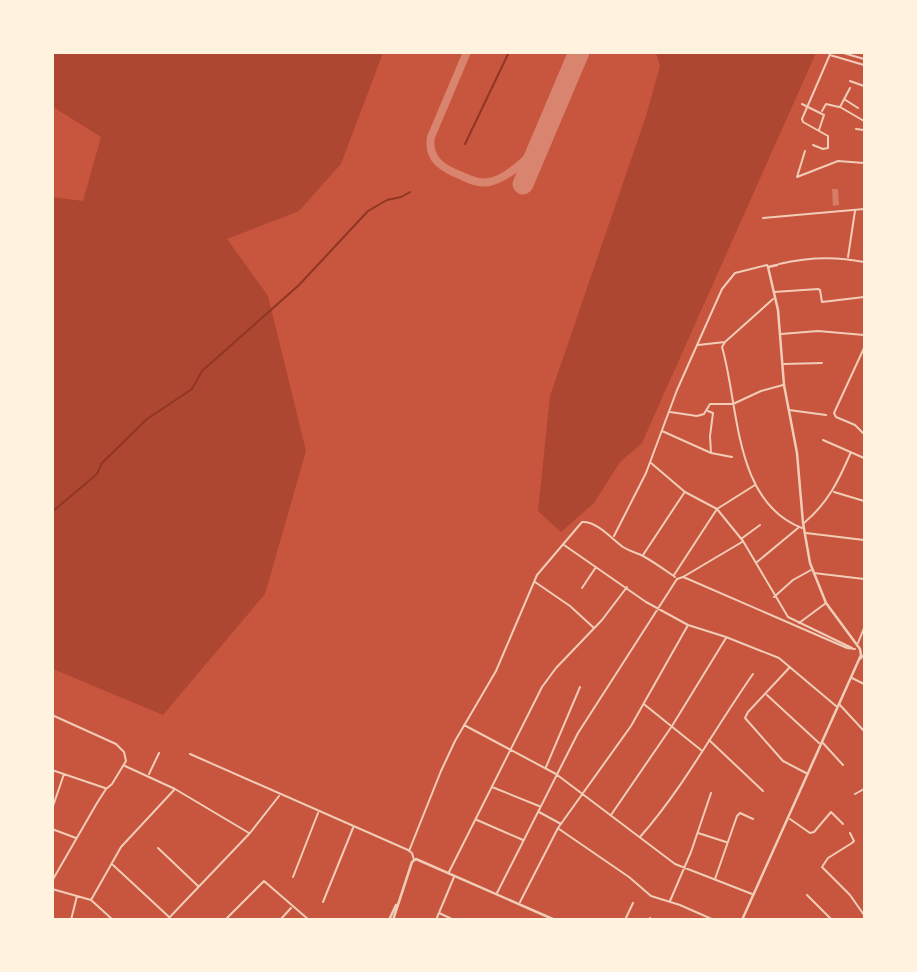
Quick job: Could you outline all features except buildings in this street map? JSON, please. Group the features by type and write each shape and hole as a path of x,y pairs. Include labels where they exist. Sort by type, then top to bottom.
{"street":[{"path":"840,52 864,59"},
{"path":"813,145 828,148 828,136 802,121 830,54 864,65"},
{"path":"859,64 860,58"},
{"path":"850,81 864,86"},
{"path":"840,107 850,88"},
{"path":"844,99 858,108"},
{"path":"802,104 825,117 818,131"},
{"path":"821,113 826,104 840,107 864,121"},
{"path":"856,129 864,130"},
{"path":"805,151 797,177 838,161 864,163"},
{"path":"763,218 864,209"},
{"path":"848,259 855,210"},
{"path":"614,537 650,462 697,345 729,278 745,269 809,258 864,262"},
{"path":"742,919 863,654 826,603 813,572 806,533 802,526 797,453 784,385 778,310 768,267"},
{"path":"773,292 818,289 822,302 864,297"},
{"path":"774,298 722,347 740,445 755,484 778,515 802,526"},
{"path":"780,334 818,331 864,335"},
{"path":"697,345 725,342"},
{"path":"864,348 834,413 836,417 855,425 864,434"},
{"path":"782,364 822,363"},
{"path":"670,412 697,416 707,411 710,404 733,404 761,391 784,385"},
{"path":"789,410 826,415"},
{"path":"707,411 713,413 711,453"},
{"path":"662,430 711,453 732,457"},
{"path":"823,440 864,458"},
{"path":"755,563 817,512 833,492 851,452"},
{"path":"650,462 685,492 717,509 742,540 788,617 847,648 856,647"},
{"path":"673,576 717,509 755,484"},
{"path":"643,556 685,492"},
{"path":"833,492 864,501"},
{"path":"410,852 441,771 496,671 534,581 541,569 584,521 614,537 623,546 677,579"},
{"path":"496,894 556,774 598,700 677,579 742,540 760,524"},
{"path":"806,533 864,540"},
{"path":"563,544 646,602 688,625 779,658 838,705 864,731"},
{"path":"582,588 597,566"},
{"path":"774,597 793,580 813,572 864,579"},
{"path":"683,577 856,647"},
{"path":"534,581 570,606 595,628"},
{"path":"449,873 542,687 563,659 595,628 627,587"},
{"path":"794,624 799,624 826,603"},
{"path":"519,904 558,828 644,704 688,625"},
{"path":"856,647 864,628"},
{"path":"610,817 672,726 726,637"},
{"path":"790,666 748,712 746,720 783,761 807,774"},
{"path":"640,838 674,796 753,674"},
{"path":"851,677 864,684"},
{"path":"546,768 580,687"},
{"path":"766,694 843,765"},
{"path":"644,704 701,751"},
{"path":"52,715 116,744 124,752 125,766 106,789 52,881"},
{"path":"464,725 556,774 671,862 754,894"},
{"path":"708,740 763,790"},
{"path":"148,775 159,753"},
{"path":"190,754 410,852 414,860 555,919"},
{"path":"125,766 175,789 250,833"},
{"path":"52,770 106,789"},
{"path":"52,809 64,773"},
{"path":"491,787 540,807"},
{"path":"91,900 127,840 175,789"},
{"path":"855,794 864,789"},
{"path":"670,902 711,793"},
{"path":"113,864 168,918 250,833 279,795"},
{"path":"293,877 318,812"},
{"path":"538,812 561,824"},
{"path":"715,879 738,813 753,819"},
{"path":"788,818 810,833 831,813 843,824"},
{"path":"475,819 524,840"},
{"path":"323,902 354,827"},
{"path":"558,828 652,896 714,919"},
{"path":"52,829 78,839"},
{"path":"698,833 727,842"},
{"path":"850,833 854,841 852,844 828,858 822,867 850,895 864,915"},
{"path":"158,848 198,887"},
{"path":"391,919 414,860"},
{"path":"52,871 58,872"},
{"path":"436,919 454,876"},
{"path":"225,919 264,881 309,919"},
{"path":"52,889 91,900 113,919"},
{"path":"71,919 78,895"},
{"path":"807,895 832,919"},
{"path":"625,919 633,903"},
{"path":"280,919 292,907"},
{"path":"439,913 454,919"}],"shaded area":[{"path":"52,53 383,53 341,164 299,211 227,239 268,296 306,451 265,594 163,715 53,669 53,197 83,201 101,137 53,107"},
{"path":"656,53 816,53 642,443 620,462 594,503 561,532 538,511 550,396 646,116 660,66"}],"waterway":[{"path":"465,144 509,52"},
{"path":"52,512 97,474 102,463 147,419 192,389 202,371 299,285 368,211 387,200 410,192"}],"taxiway":[{"path":"467,52 431,137 430,145 434,158 449,170 472,180 485,182 509,173 538,146"}],"runway":[{"path":"523,184 579,52"}]}
